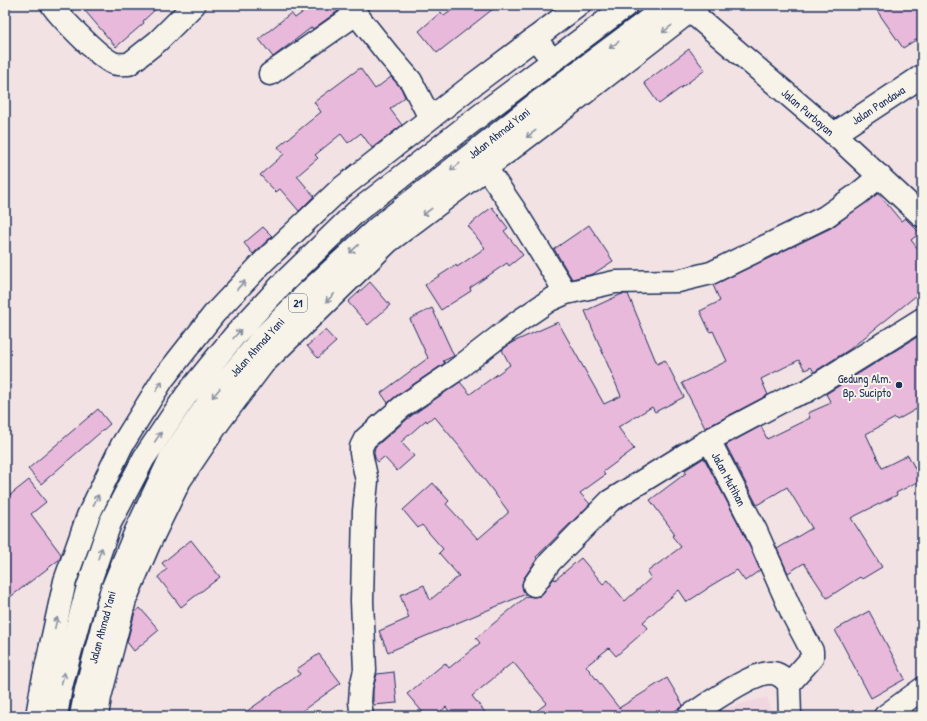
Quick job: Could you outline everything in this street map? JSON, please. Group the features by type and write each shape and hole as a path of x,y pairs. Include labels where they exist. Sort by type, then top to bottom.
{"main road":[{"path":"52,5 58,14 102,56 114,64 129,64 158,41 194,5"},
{"path":"37,716 42,686 65,582 88,516 122,445 163,379 214,314 263,262 339,190 430,118 579,5"},
{"name":"Jalan Ahmad Yani","path":"56,716 61,687 87,590 110,523 144,458 187,394 235,336 284,282 356,212 627,5"},
{"name":"Jalan Ahmad Yani","path":"81,716 86,690 114,585 136,531 170,459 210,400 261,340 307,293 377,228 542,99 668,5"},
{"path":"97,716 100,697 126,600 149,544 180,480 219,422 263,364 388,242 555,116 694,8"},
{"name":"Jalan Purbayan","path":"694,8 834,134 922,216"},
{"path":"270,74 353,9 411,81 430,118"},
{"path":"535,38 553,61"},
{"name":"Jalan Pandawa","path":"834,134 922,76"},
{"path":"542,99 555,116"},
{"path":"486,168 514,209 566,293"},
{"path":"362,716 360,686 365,670 362,602 364,510 367,481 361,446 365,439 403,406 452,373 519,321 550,300 566,293 616,282 678,281 710,273 826,217 880,176"},
{"name":"Jalan Mutihan","path":"789,684 812,658 812,651 793,615 756,531 709,440 788,398 807,391 922,319"},
{"path":"534,585 550,562 610,501 709,440"},
{"path":"688,716 751,677 771,672 783,677 789,684 790,716"},
{"path":"885,716 920,696"}],"shaded area":[{"path":"767,697 772,716 721,716 719,710"}],"building":[{"path":"80,5 160,5 143,21 144,23 116,47"},
{"path":"313,5 337,5 338,11 313,29 312,27 273,57 259,39 291,13 295,18"},
{"path":"459,5 498,5 437,53 419,31 441,12 444,16"},
{"path":"873,5 922,5 922,36 903,48"},
{"path":"689,49 705,70 659,104 644,83"},
{"path":"360,68 375,89 391,77 401,88 405,97 390,109 402,125 372,148 361,133 348,143 341,134 315,155 318,158 297,176 314,196 299,211 280,189 276,192 260,175 284,154 278,147 321,112 314,102"},
{"path":"878,193 901,221 905,218 920,233 911,240 922,254 922,291 850,349 814,372 811,367 805,370 799,360 761,379 768,395 705,428 682,383 727,361 713,331 710,332 700,311 720,301 713,285 831,228"},
{"path":"492,207 508,228 504,231 523,255 509,266 507,263 470,288 471,291 441,310 425,285 456,265 457,267 485,248 468,226"},
{"path":"589,225 613,261 593,274 572,279 554,249"},
{"path":"263,227 272,236 253,254 244,243"},
{"path":"370,282 390,305 368,325 348,302"},
{"path":"622,294 628,294 657,364 665,360 684,397 655,412 652,407 618,427 634,449 603,472 605,475 580,493 590,504 536,557 537,559 524,578 522,584 523,590 526,594 388,652 379,631 409,618 400,595 424,585 430,600 459,576 439,553 443,549 422,525 418,528 403,510 433,483 449,501 446,504 478,539 508,513 508,511 459,446 434,416 427,422 426,420 401,442 414,456 397,471 384,457 378,462 375,458 375,447 411,416 460,382 470,394 510,365 502,350 513,342 558,322 604,404 621,396 585,311"},
{"path":"432,308 454,356 443,361 445,363 388,403 381,393 428,358 410,319"},
{"path":"325,330 336,342 318,358 307,346"},
{"path":"922,334 922,406 897,420 895,418 866,434 882,468 908,455 921,480 896,493 897,495 851,518 882,567 862,579 860,577 827,598 804,563 788,573 777,549 812,528 787,487 757,505 726,445 761,426 767,439 810,418 808,413 831,403 826,394"},
{"path":"98,409 110,424 41,484 28,469"},
{"path":"704,458 745,536 760,570 745,581 737,570 687,602 679,590 643,622 648,628 616,656 609,648 586,666 619,708 667,678 683,705 681,707 666,716 530,716 547,703 513,662 472,696 488,716 453,716 446,707 435,716 426,716 407,694 445,663 449,668 480,643 476,638 527,596 540,596 554,578 555,580 581,558 603,584 608,580 625,601 651,578 647,572 681,547 672,536 675,534 650,500 686,473 685,470"},
{"path":"29,480 46,502 31,514 61,554 60,559 5,601 5,499"},
{"path":"191,540 220,577 181,607 158,577 167,569 162,563"},
{"path":"140,608 159,630 134,651 127,642 135,612"},
{"path":"869,611 905,679 871,698 835,630"},
{"path":"319,654 341,683 295,716 240,716 300,674 297,669"},
{"path":"394,672 397,703 373,705 373,689 377,674"}],"place":[{"name":"Gedung Alm. Bp. Sucipto","path":"899,385"}]}
